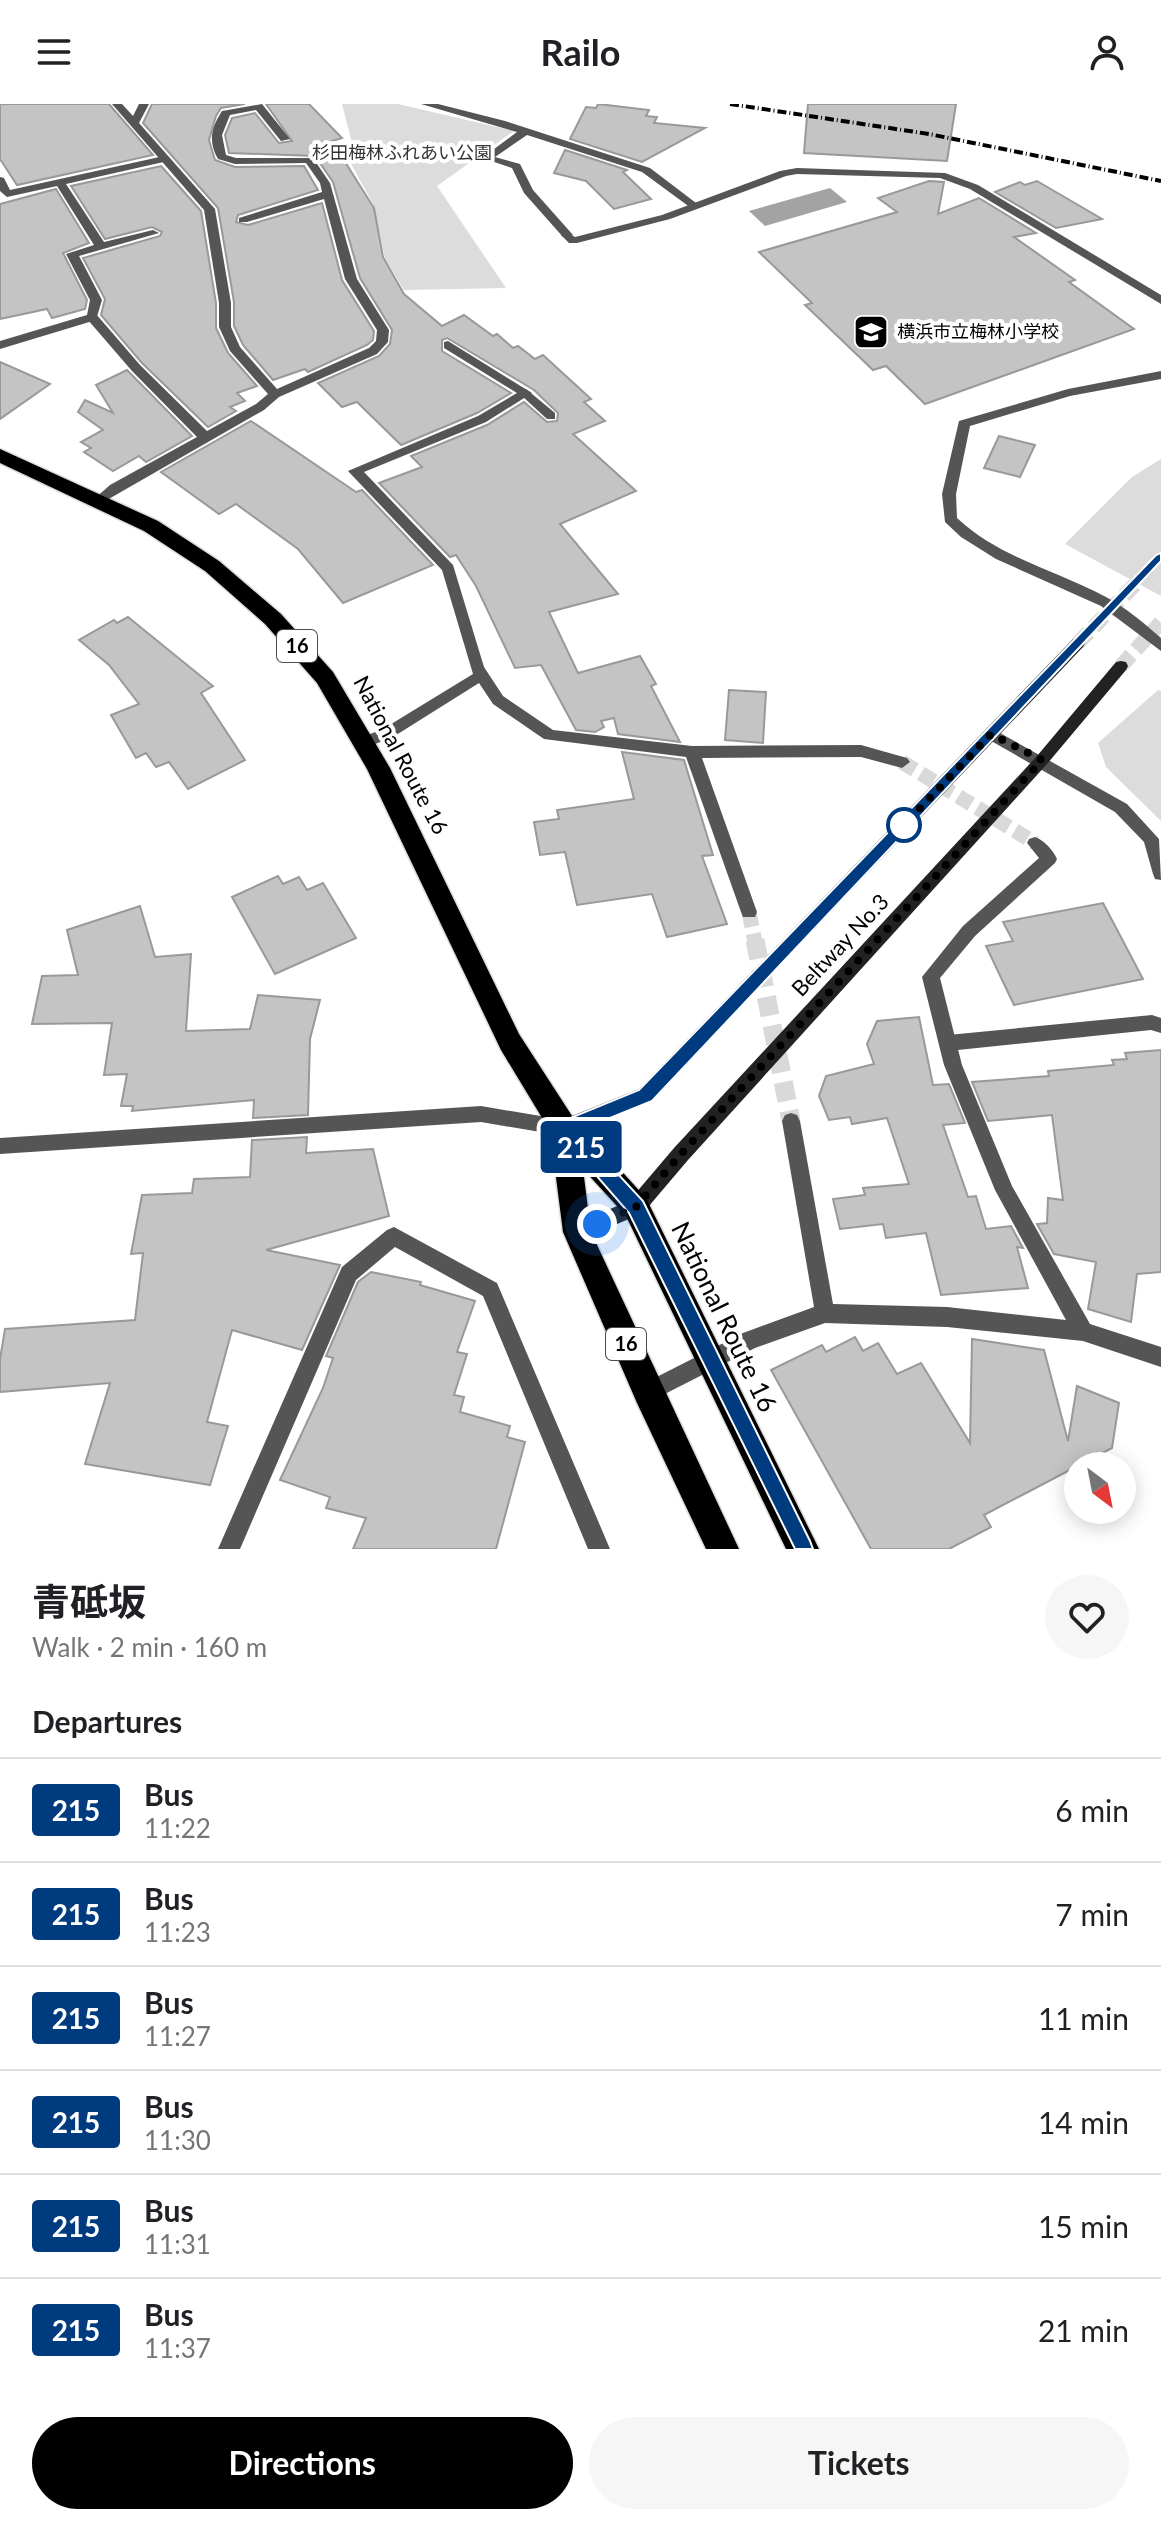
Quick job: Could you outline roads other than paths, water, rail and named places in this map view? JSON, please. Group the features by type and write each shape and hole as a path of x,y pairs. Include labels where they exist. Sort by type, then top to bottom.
{"highway":[{"name":"National Route 16","path":"0,455 151,526 212,566 273,619 325,678 365,742 510,1042 564,1128 636,1207 803,1549"},
{"name":"National Route 16","path":"564,1128 577,1232 648,1392 723,1549"}],"street":[{"path":"117,104 209,209 225,303 225,327 234,348 275,394"},
{"path":"134,123 144,104"},
{"path":"426,104 525,131 646,170 695,206"},
{"path":"100,500 115,488 260,407 275,394 373,351 382,342 383,330 351,279 325,183 309,160 235,161 222,157 215,145 218,125 226,113 258,106 285,139"},
{"path":"525,131 487,158 516,166 528,191 573,241 666,217 784,173 941,175 974,187 1161,300"},
{"path":"0,180 7,194 164,159"},
{"path":"60,183 101,247"},
{"path":"243,220 327,194"},
{"path":"92,317 96,300 72,254 153,233"},
{"path":"92,317 136,368 206,438"},
{"path":"0,345 92,317"},
{"path":"448,345 526,393 551,416"},
{"path":"1161,375 1068,393 964,424 949,494 950,519 964,535 997,555 1099,599 1161,646"},
{"path":"526,393 482,419 355,471 448,568 477,668 498,700 549,735 692,752 861,751 902,762"},
{"name":"Beltway No.3","path":"564,1128 645,1095 1078,643"},
{"name":"Beltway No.3","path":"577,1232 636,1207 1042,760 1121,666"},
{"path":"365,742 388,733 482,675"},
{"path":"991,734 1042,760 1121,808 1151,839 1161,874"},
{"path":"692,752 749,912"},
{"path":"1035,843 1049,859 969,931 931,977 953,1065 1004,1190 1083,1331"},
{"path":"948,1043 1152,1022 1161,1026"},
{"path":"0,1146 481,1114 564,1128"},
{"path":"791,1121 825,1313"},
{"path":"229,1549 349,1274 394,1236 490,1290 599,1549"},
{"path":"648,1392 750,1340 825,1313 947,1317 1083,1331 1161,1357"}],"tunnel":[{"path":"1078,643 1161,558"},
{"path":"1121,666 1161,622"},
{"path":"902,762 1035,843"},
{"path":"749,912 755,942"},
{"path":"755,940 791,1121"}],"railway":[{"path":"730,104 929,134 1161,181"}],"place":[{"name":"横浜市立梅林小学校","path":"871,332"}],"park label":[{"name":"杉田梅林ふれあい公園","path":"402,153"}]}
